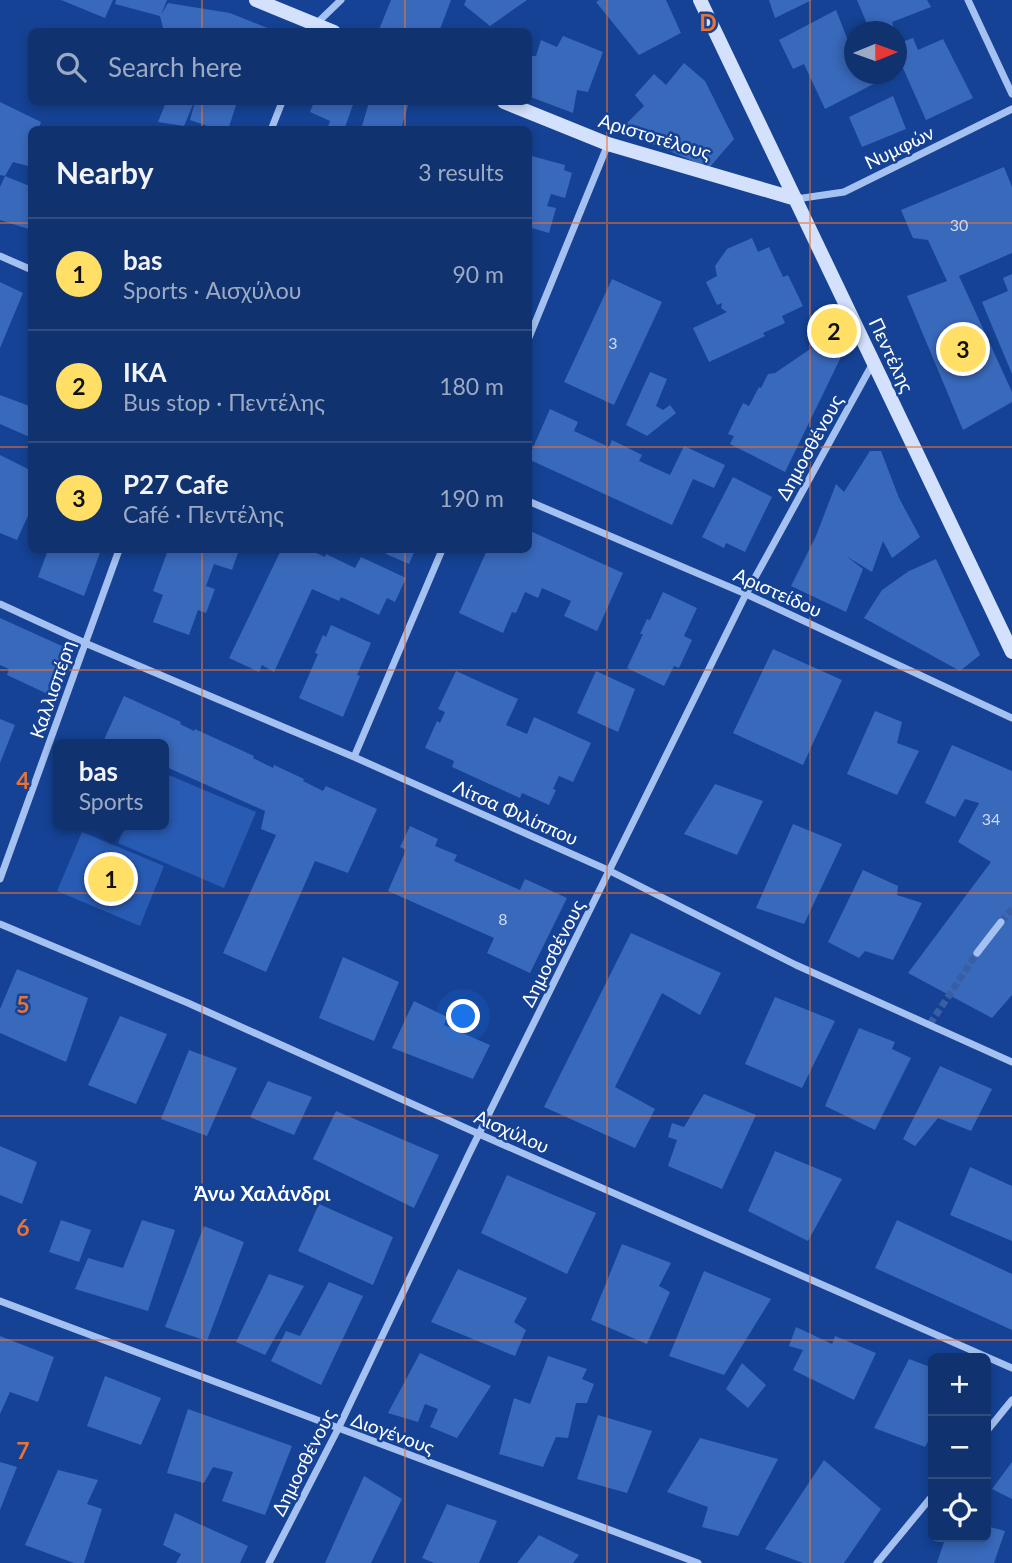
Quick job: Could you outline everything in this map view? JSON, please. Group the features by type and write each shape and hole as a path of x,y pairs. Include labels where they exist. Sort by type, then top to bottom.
{"main road":[{"path":"256,0 314,28"},
{"name":"Πεντέλης","path":"700,0 1012,652"},
{"name":"Αριστοτέλους","path":"511,105 608,144 796,199"}],"street":[{"path":"314,28 341,0"},
{"path":"968,0 1012,94"},
{"path":"273,126 281,105"},
{"name":"Νυμφών","path":"796,199 844,192 1012,109"},
{"path":"532,330 608,144"},
{"path":"0,256 28,268"},
{"name":"Δημοσθένους","path":"269,1563 338,1429 479,1134 746,594 873,362"},
{"name":"Αριστείδου","path":"532,503 746,594 1012,718"},
{"name":"Καλλισπέρη","path":"0,879 118,553"},
{"path":"354,757 441,553"},
{"name":"Λίτσα Φιλίππου","path":"0,604 610,871 796,965 1012,1062"},
{"path":"977,953 1001,922"},
{"name":"Αισχύλου","path":"0,924 188,1003 1012,1368"},
{"name":"Διογένους","path":"0,1301 698,1563"},
{"path":"991,1426 1012,1400"},
{"path":"877,1563 928,1501"}],"shaded area":[{"path":"169,775 256,812 224,888 118,843 123,830 169,830"},
{"path":"82,832 164,866 140,926 57,891"}],"building":[{"path":"61,0 113,0 105,18"},
{"path":"116,0 167,0 161,15 168,3 230,13 268,28 163,28 160,16 115,4"},
{"path":"391,0 451,0 440,28 380,28"},
{"path":"466,0 527,0 490,26 464,5"},
{"path":"666,0 681,33 639,55 596,2"},
{"path":"769,0 812,0 775,18"},
{"path":"857,0 927,0 931,7 895,21 866,21"},
{"path":"836,10 844,30 844,84 874,84 825,109 804,64 793,69 779,40"},
{"path":"563,36 603,52 588,92 577,90 573,113 532,98 532,56 536,56 541,40 557,47"},
{"path":"913,38 918,50 943,39 973,98 926,120 907,77 907,40"},
{"path":"684,63 705,81 734,139 709,168 620,130 644,106 635,95 654,74 666,85"},
{"path":"893,96 906,129 862,147 849,117"},
{"path":"0,102 41,122 40,126 28,126 28,166 13,162 5,176 0,175"},
{"path":"165,105 193,105 184,126 158,122"},
{"path":"194,105 236,105 229,126 207,126 190,120"},
{"path":"313,105 353,105 345,126 328,126 330,121 310,112"},
{"path":"368,105 408,105 402,126 362,126"},
{"path":"532,156 565,165 564,170 572,173 565,198 551,194 547,206 556,208 549,233 532,228"},
{"path":"1004,167 1012,187 1012,253 959,276 1012,392 1012,402 963,430 907,296 947,281 928,240 913,238 901,210"},
{"path":"5,176 28,185 28,229 0,220 0,187"},
{"path":"752,238 758,252 769,247 783,277 788,275 803,306 782,316 785,323 763,333 765,336 709,362 693,328 727,312 721,308 722,303 717,305 706,282 717,276 715,266 727,249"},
{"path":"1012,274 1012,374 982,302 1008,291 1003,278"},
{"path":"612,279 662,302 614,405 564,382"},
{"path":"0,282 23,293 0,348"},
{"path":"819,343 842,355 785,472 730,444 734,436 728,434 743,403 749,406 768,374 775,373"},
{"path":"650,372 667,379 656,406 663,410 670,405 676,413 647,436 626,425"},
{"path":"0,395 28,406 28,436 0,424"},
{"path":"550,409 578,422 574,431 609,447 612,440 642,455 639,461 670,475 684,446 725,465 714,488 693,479 672,525 532,461 532,450"},
{"path":"870,451 881,451 899,498 920,537 892,558 883,541 872,572 846,556 863,569 846,612 791,586 816,536 836,484 844,492"},
{"path":"0,455 28,469 28,516 17,540 0,533"},
{"path":"733,477 772,497 745,552 726,543 724,548 702,537"},
{"path":"532,532 623,573 597,631 564,616 571,601 542,588 538,598 525,592 503,633 459,613 486,553 532,553"},
{"path":"47,553 100,553 84,596 38,577"},
{"path":"167,553 238,553 232,570 214,564 206,586 215,589 206,613 198,610 189,635 153,622 163,595 153,591"},
{"path":"280,553 316,553 325,557 326,554 355,568 361,557 406,578 395,602 387,598 379,615 341,597 339,601 312,589 274,672 262,665 259,672 229,658"},
{"path":"386,553 414,553 409,564"},
{"path":"936,559 980,655 960,671 864,618 882,590 909,571"},
{"path":"663,592 697,608 684,636 692,640 679,668 674,666 664,686 627,668 647,619 650,620"},
{"path":"0,618 73,651 54,697 7,675 9,669 0,665"},
{"path":"331,625 371,643 343,717 299,698 318,654 315,653"},
{"path":"773,649 842,680 803,765 733,733"},
{"path":"456,671 518,699 506,725 527,734 534,717 591,743 573,782 559,776 549,805 522,793 520,798 452,767 454,761 425,748 437,721 440,723 445,712 438,709"},
{"path":"596,671 635,689 618,732 577,713"},
{"path":"124,696 181,722 180,724 194,731 195,729 254,756 253,758 273,768 274,765 304,779 303,781 323,791 326,786 377,809 348,873 315,861 266,972 223,953 276,835 261,829 265,811 169,768 169,739 104,739"},
{"path":"875,711 902,722 897,743 919,751 897,795 847,774"},
{"path":"0,719 15,725 0,763"},
{"path":"952,745 1012,771 1012,995 992,1018 908,973 991,862 958,842 979,803 965,799 955,817 925,803"},
{"path":"715,784 763,801 737,855 684,834"},
{"path":"793,824 842,844 804,924 756,908"},
{"path":"410,826 438,839 435,846 457,855 454,861 520,890 525,879 567,898 530,973 487,953 494,938 388,891 406,850 400,847"},
{"path":"863,870 898,886 897,895 922,903 893,960 865,951 859,958 828,942"},
{"path":"631,933 721,973 700,1015 662,993 615,1087 655,1109 635,1148 544,1107"},
{"path":"343,957 399,982 374,1041 319,1018"},
{"path":"17,969 88,998 66,1062 0,1033 0,1009"},
{"path":"775,997 835,1021 802,1088 745,1064"},
{"path":"414,1001 447,1017 444,1025 490,1045 473,1079 392,1048"},
{"path":"120,1016 167,1034 136,1104 88,1085"},
{"path":"859,1028 895,1042 892,1049 911,1058 875,1130 825,1106"},
{"path":"189,1050 237,1068 207,1136 161,1119"},
{"path":"940,1066 992,1089 971,1131 938,1118 915,1146 903,1139"},
{"path":"268,1081 312,1097 294,1135 250,1117"},
{"path":"704,1094 756,1115 722,1189 668,1166 677,1140 668,1137 672,1123 684,1127"},
{"path":"336,1111 439,1155 414,1208 313,1159"},
{"path":"0,1146 37,1162 22,1204 0,1195"},
{"path":"775,1151 842,1179 808,1241 748,1211"},
{"path":"970,1167 1012,1186 1012,1241 950,1215"},
{"path":"507,1175 596,1213 567,1274 481,1233"},
{"path":"319,1204 393,1237 373,1285 298,1251"},
{"path":"61,1220 91,1230 79,1262 49,1252"},
{"path":"142,1220 175,1230 148,1311 75,1289 88,1258 123,1268"},
{"path":"897,1220 1012,1274 1012,1330 875,1268"},
{"path":"204,1226 244,1242 207,1341 165,1327"},
{"path":"622,1244 671,1263 659,1286 670,1292 647,1344 591,1320"},
{"path":"458,1269 527,1298 514,1322 526,1330 515,1356 431,1322"},
{"path":"704,1271 771,1299 724,1375 669,1356"},
{"path":"269,1274 304,1286 265,1355 236,1342"},
{"path":"329,1282 363,1296 321,1385 271,1361 286,1331 300,1336"},
{"path":"796,1327 832,1344 835,1336 876,1353 854,1400 793,1370 803,1350 789,1346"},
{"path":"0,1336 54,1357 38,1402 10,1392 0,1414"},
{"path":"420,1353 491,1386 457,1438 430,1427 438,1409 425,1404 418,1422 388,1413"},
{"path":"548,1356 587,1369 582,1379 594,1384 587,1403 576,1403 568,1438 556,1437 543,1467 499,1454 514,1398 530,1404"},
{"path":"909,1359 928,1366 928,1441 925,1447 874,1428"},
{"path":"742,1363 766,1385 748,1408 726,1389"},
{"path":"105,1376 161,1398 141,1445 87,1426"},
{"path":"188,1409 292,1446 265,1515 222,1501 233,1472 213,1467 204,1483 167,1473"},
{"path":"598,1415 652,1431 627,1493 577,1479"},
{"path":"700,1438 778,1459 738,1536 702,1527 708,1507 667,1492"},
{"path":"824,1460 881,1509 844,1563 803,1563 765,1549"},
{"path":"0,1462 17,1467 0,1510"},
{"path":"1012,1462 1012,1499 992,1489"},
{"path":"58,1470 98,1480 87,1504 102,1509 84,1563 74,1563 25,1545"},
{"path":"364,1476 402,1499 371,1563 325,1563"},
{"path":"447,1504 497,1521 479,1563 434,1563 422,1558"},
{"path":"175,1513 248,1546 240,1563 176,1563 181,1554 163,1545"},
{"path":"991,1527 1005,1531 994,1563 937,1563 944,1542 991,1542"},
{"path":"539,1535 579,1555 573,1563 517,1563"}],"tunnel":[{"path":"1001,922 1012,909"},
{"path":"930,1024 977,953"}],"place":[{"name":"ΙΚΑ","path":"834,331"},
{"name":"P27 Cafe","path":"963,349"},
{"name":"bas","path":"111,879"}],"district":[{"name":"Άνω Χαλάνδρι","path":"262,1192"}]}
